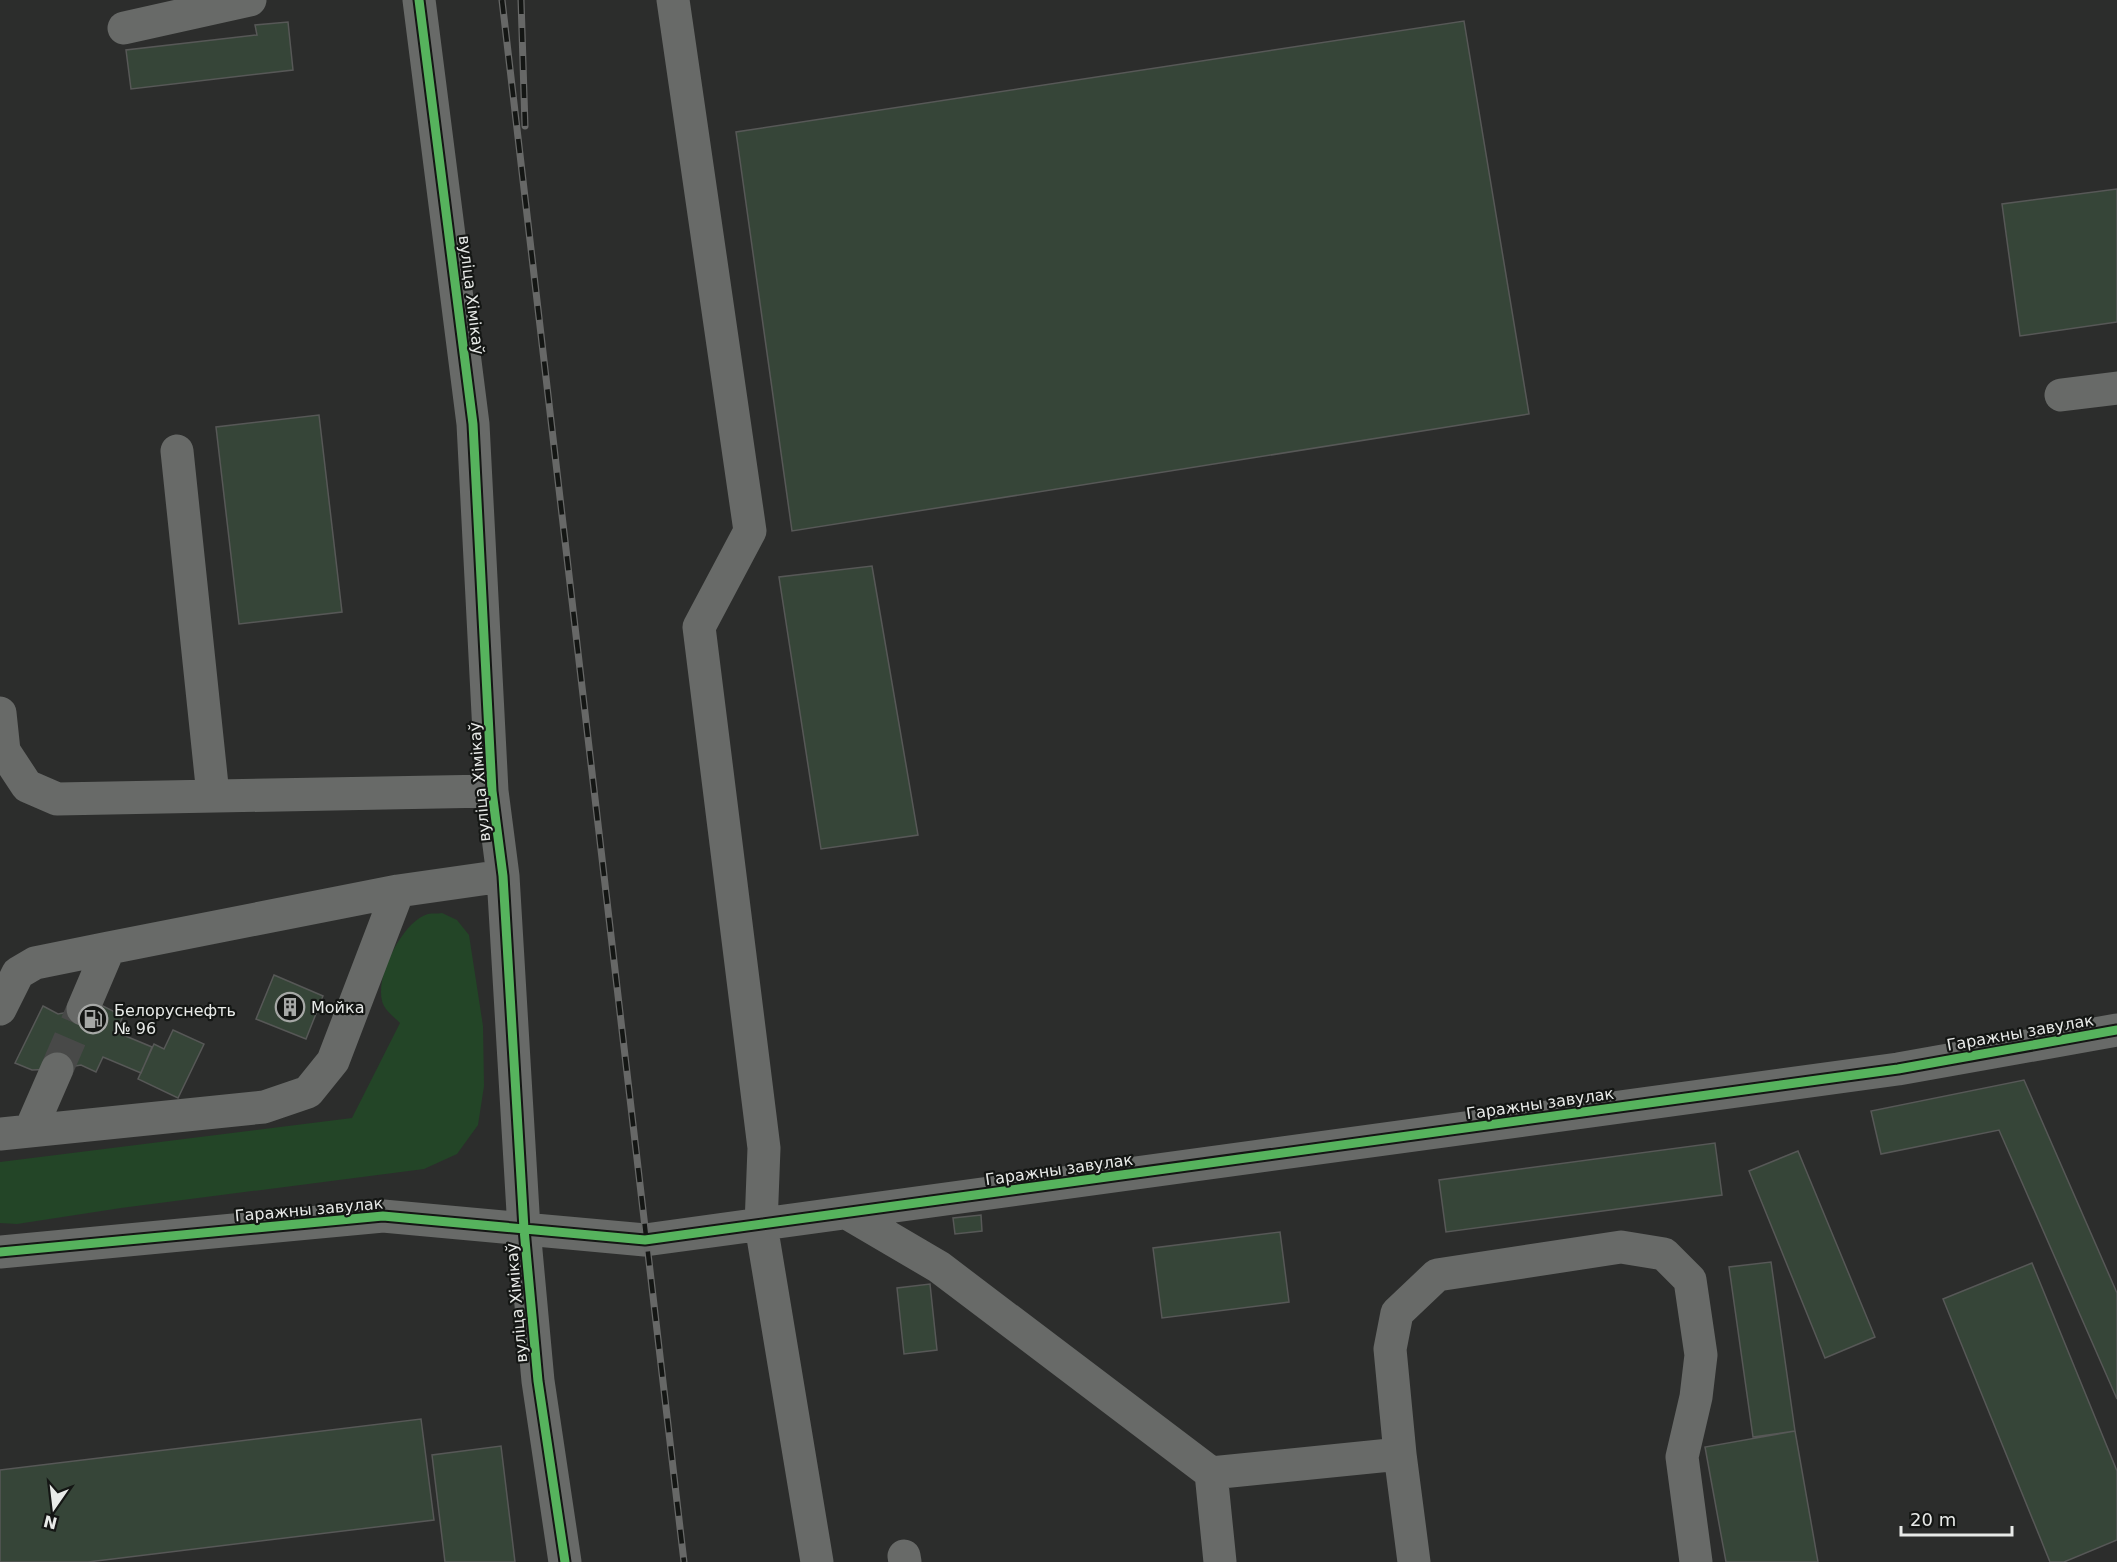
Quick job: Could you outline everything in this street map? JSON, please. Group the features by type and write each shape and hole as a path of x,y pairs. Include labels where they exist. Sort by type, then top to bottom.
{"street":[{"name":"вуліца Хімікаў","path":"418,0 473,424 492,791 503,876 524,1228 538,1381 565,1562"},
{"path":"673,0 750,531 699,627 764,1148 761,1225 816,1562"},
{"path":"123,28 234,2"},
{"path":"2061,395 2117,388"},
{"path":"177,451 213,795"},
{"path":"0,713 4,751 27,786 57,799 492,791"},
{"path":"0,1009 18,973 35,963 398,891 503,876"},
{"path":"15,1133 264,1107 308,1092 333,1061 398,891"},
{"path":"83,1009 109,948"},
{"name":"Гаражны завулак","path":"0,1252 383,1216 645,1240 1898,1070 2117,1030"},
{"path":"15,1133 57,1069"},
{"path":"847,1213 939,1267 1211,1473 1400,1454"},
{"path":"1414,1562 1400,1454 1390,1349 1397,1312 1437,1275 1621,1248 1664,1254 1690,1281 1701,1355 1696,1397 1682,1457 1696,1562"},
{"path":"1211,1473 1220,1562"}],"green space":[{"path":"442,913 457,920 469,935 483,1026 484,1086 478,1125 457,1154 424,1169 121,1208 17,1224 0,1223 0,1162 352,1118 400,1023 385,1008 381,995 382,982 392,953 400,939 418,919 428,914"}],"building":[{"path":"1464,21 1529,414 792,531 736,132"},
{"path":"288,22 293,70 131,89 126,50 257,35 255,25"},
{"path":"2117,189 2117,322 2020,336 2002,204"},
{"path":"319,415 342,612 239,624 216,427"},
{"path":"872,566 918,835 821,849 779,577"},
{"name":"Мойка","path":"274,975 323,996 306,1039 256,1019"},
{"path":"43,1006 58,1014 103,1006 123,1016 116,1032 152,1047 141,1073 103,1057 96,1072 81,1065 32,1070 15,1063"},
{"path":"173,1030 204,1044 178,1098 138,1079 154,1044 164,1049"},
{"path":"2024,1080 2117,1293 2117,1399 1999,1130 1881,1154 1871,1111"},
{"path":"1715,1143 1722,1195 1446,1232 1439,1180"},
{"path":"1798,1151 1875,1337 1825,1358 1749,1171"},
{"path":"981,1215 982,1231 955,1234 953,1218"},
{"path":"1280,1232 1289,1302 1162,1318 1153,1248"},
{"path":"1771,1262 1795,1431 1753,1437 1729,1267"},
{"path":"2032,1263 2117,1471 2117,1540 2064,1562 2050,1562 1943,1299"},
{"path":"930,1284 937,1350 904,1354 897,1288"},
{"path":"421,1419 434,1520 88,1562 0,1562 0,1470"},
{"path":"1795,1431 1818,1562 1726,1562 1705,1447"},
{"path":"501,1446 515,1562 445,1562 432,1455"}],"tunnel":[{"path":"57,1069 83,1009"}],"railway":[{"path":"502,0 684,1562"},
{"path":"521,0 525,126"}],"cycle path":[{"path":"419,0 473,424 492,791 503,876 524,1229 538,1381 565,1562"},
{"path":"0,1252 383,1216 645,1240 1898,1069 2117,1030"}],"place":[{"name":"Мойка","path":"290,1007"},
{"name":"Белоруснефть № 96","path":"93,1019"}]}
